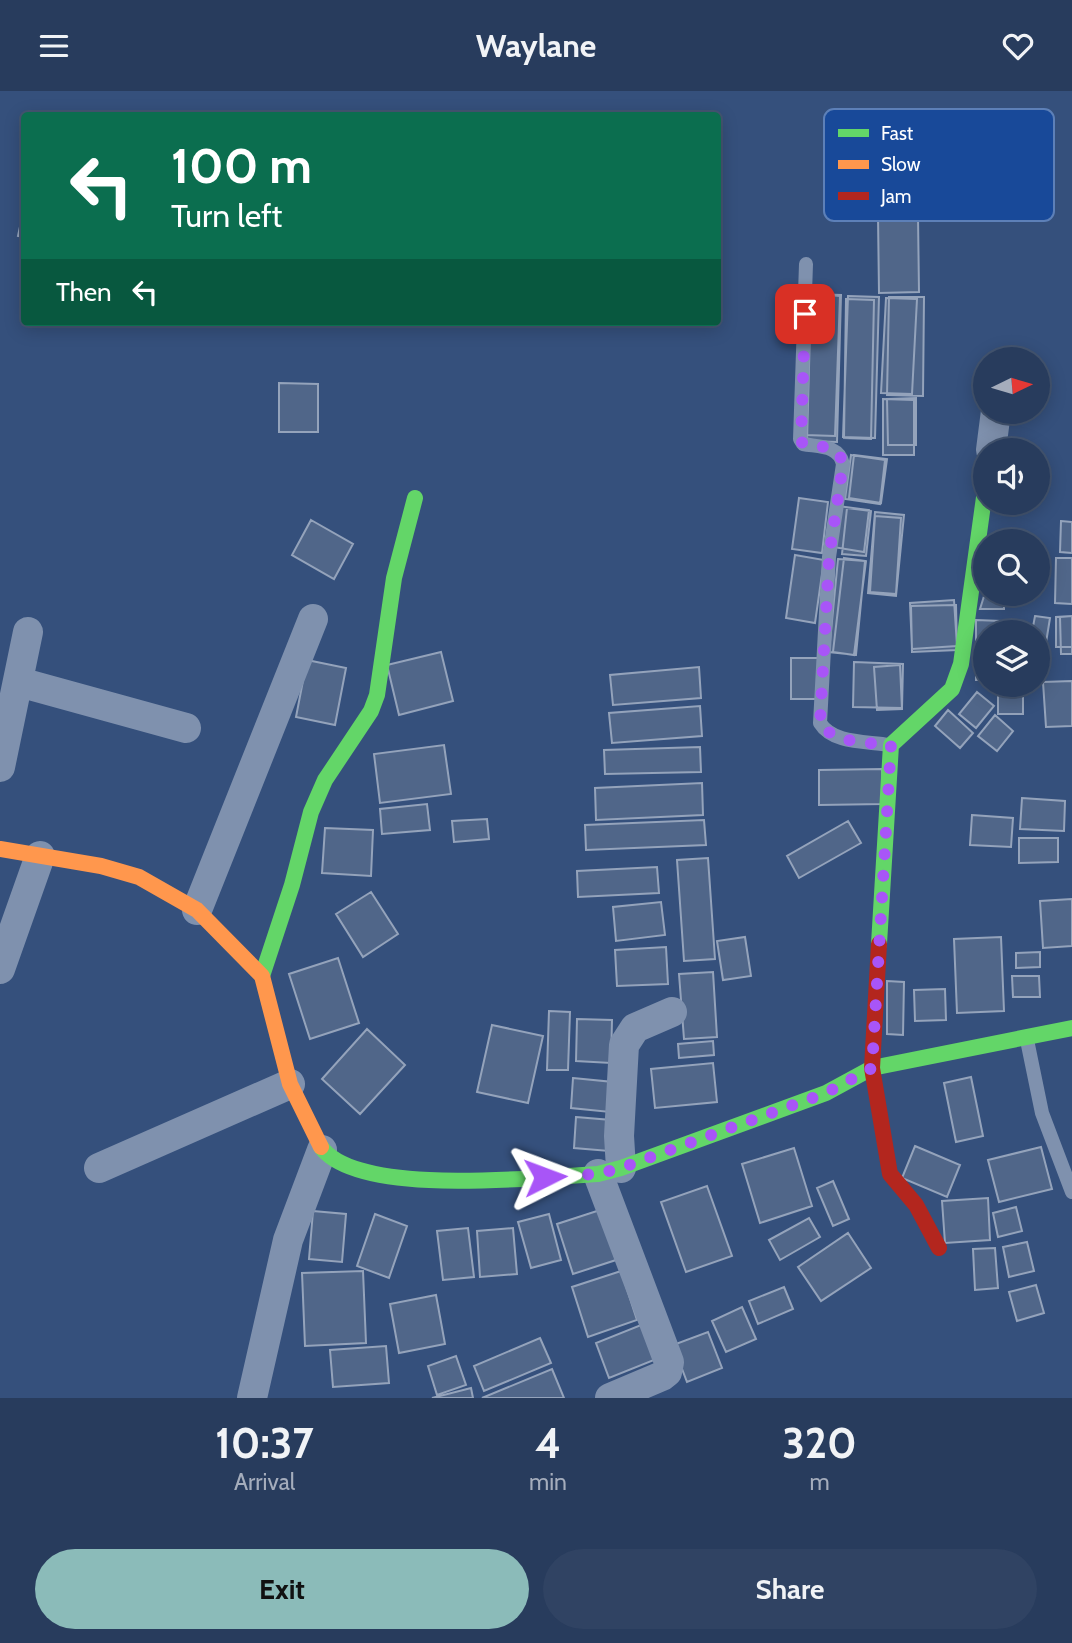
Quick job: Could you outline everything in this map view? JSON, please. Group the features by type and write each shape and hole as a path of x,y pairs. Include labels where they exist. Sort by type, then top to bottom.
{"street":[{"path":"262,976 292,885 311,812 325,780 372,711 377,695 394,578 415,498"},
{"path":"939,1248 928,1223 890,1174 872,1068 891,745 951,689 957,678 982,515"},
{"path":"197,910 313,619"},
{"path":"0,767 29,632"},
{"path":"19,682 186,728"},
{"path":"0,849 101,866 139,877 197,910 262,976 290,1084 322,1150 332,1159 355,1170 437,1182 610,1171 826,1093 872,1068 1072,1028"},
{"path":"0,969 40,856"},
{"path":"610,1398 662,1376 667,1372 669,1363 610,1171 619,1136 624,1045 635,1028 672,1012"},
{"path":"99,1168 290,1084"},
{"path":"252,1398 288,1240 322,1150"}],"lane":[{"path":"806,264 800,439 803,444 832,449 839,453 843,464 829,557 820,723 824,730 835,737 891,745"},
{"path":"1026,1037 1042,1113 1072,1192"}],"building":[{"path":"878,221 918,221 919,292 879,293"},
{"path":"811,294 840,296 835,436 805,435"},
{"path":"811,294 841,295 837,442 807,441"},
{"path":"848,296 879,297 875,438 843,437"},
{"path":"889,297 924,297 923,396 887,395"},
{"path":"886,298 917,299 912,394 881,393"},
{"path":"846,299 874,300 871,439 844,438"},
{"path":"279,383 318,384 318,432 279,432"},
{"path":"916,398 916,445 888,445 887,399"},
{"path":"883,399 914,400 914,455 883,455"},
{"path":"851,455 885,460 880,504 845,499"},
{"path":"854,455 887,459 881,503 849,498"},
{"path":"799,498 828,502 822,553 792,549"},
{"path":"838,506 869,510 864,552 833,547"},
{"path":"847,508 871,511 866,556 842,554"},
{"path":"875,512 904,515 896,596 868,593"},
{"path":"875,516 901,518 896,594 870,592"},
{"path":"311,520 353,544 334,579 292,555"},
{"path":"1061,521 1072,522 1072,553 1060,552"},
{"path":"795,555 824,560 815,623 786,618"},
{"path":"844,558 866,561 854,655 833,652"},
{"path":"1056,558 1072,558 1072,604 1055,603"},
{"path":"838,559 865,561 856,655 829,652"},
{"path":"954,600 957,646 912,649 910,603"},
{"path":"956,605 957,650 912,652 911,606"},
{"path":"981,606 1004,606 1004,609 980,609"},
{"path":"1035,616 1050,618 1050,620 1034,620"},
{"path":"1072,616 1072,654 1061,654 1060,617"},
{"path":"1072,616 1072,647 1056,647 1056,617"},
{"path":"441,652 453,701 399,715 387,665"},
{"path":"791,658 819,658 819,699 791,699"},
{"path":"307,660 346,668 335,725 296,717"},
{"path":"854,662 903,664 902,708 853,707"},
{"path":"900,665 902,709 877,710 874,667"},
{"path":"699,667 701,698 613,705 610,675"},
{"path":"1072,681 1072,726 1046,727 1044,697 1050,697 1050,682"},
{"path":"973,697 983,697 994,706 976,728 959,714"},
{"path":"998,697 1023,697 1023,714 998,714"},
{"path":"700,706 702,736 612,743 609,713"},
{"path":"948,710 973,733 960,748 935,726"},
{"path":"995,715 1013,731 997,751 978,736"},
{"path":"444,745 451,794 380,803 374,754"},
{"path":"700,747 701,772 605,774 604,750"},
{"path":"882,769 883,804 819,805 819,770"},
{"path":"702,783 703,815 596,820 595,788"},
{"path":"1022,798 1065,801 1064,831 1020,829"},
{"path":"427,804 430,830 382,834 380,809"},
{"path":"972,815 1013,818 1011,847 970,845"},
{"path":"487,819 489,839 454,842 452,821"},
{"path":"704,820 706,845 586,850 585,825"},
{"path":"848,821 861,843 799,878 787,856"},
{"path":"325,828 373,830 371,876 322,873"},
{"path":"1019,838 1058,838 1058,862 1019,863"},
{"path":"708,858 715,959 684,961 677,860"},
{"path":"657,867 659,893 578,897 577,871"},
{"path":"371,892 398,934 363,957 336,914"},
{"path":"1072,899 1072,946 1043,948 1040,901"},
{"path":"661,902 665,935 616,941 613,907"},
{"path":"745,937 751,976 723,980 717,941"},
{"path":"1001,937 1004,1011 957,1013 954,939"},
{"path":"666,947 668,984 617,986 615,950"},
{"path":"1040,952 1040,967 1016,968 1016,953"},
{"path":"338,958 359,1023 310,1039 289,974"},
{"path":"713,972 717,1037 684,1039 679,974"},
{"path":"1012,976 1039,976 1040,997 1013,997"},
{"path":"887,981 904,982 903,1035 887,1034"},
{"path":"945,989 946,1020 915,1021 914,990"},
{"path":"549,1011 570,1012 568,1070 547,1070"},
{"path":"577,1019 612,1020 611,1063 576,1061"},
{"path":"492,1025 543,1036 528,1103 477,1092"},
{"path":"367,1029 405,1065 360,1114 322,1079"},
{"path":"713,1041 714,1055 679,1058 678,1044"},
{"path":"713,1063 717,1102 655,1108 651,1069"},
{"path":"971,1077 983,1136 956,1142 944,1083"},
{"path":"573,1078 613,1082 610,1112 571,1108"},
{"path":"576,1117 611,1120 609,1151 574,1148"},
{"path":"915,1146 960,1165 947,1197 902,1178"},
{"path":"1041,1147 1052,1189 999,1202 988,1160"},
{"path":"794,1148 812,1206 760,1223 742,1164"},
{"path":"833,1181 849,1219 833,1226 817,1188"},
{"path":"707,1186 732,1256 686,1272 661,1202"},
{"path":"988,1198 990,1240 945,1243 942,1201"},
{"path":"1016,1207 1022,1231 998,1237 993,1213"},
{"path":"600,1210 616,1260 573,1274 557,1224"},
{"path":"313,1211 346,1214 342,1262 309,1259"},
{"path":"375,1214 407,1226 389,1278 357,1266"},
{"path":"549,1214 561,1260 531,1268 518,1222"},
{"path":"809,1218 820,1237 780,1260 769,1240"},
{"path":"468,1228 474,1277 443,1280 437,1231"},
{"path":"513,1228 517,1274 480,1277 477,1231"},
{"path":"848,1233 871,1268 821,1301 798,1267"},
{"path":"1027,1242 1034,1271 1009,1277 1003,1247"},
{"path":"995,1248 998,1288 975,1290 973,1249"},
{"path":"363,1271 366,1343 305,1346 302,1273"},
{"path":"621,1271 637,1320 588,1337 572,1287"},
{"path":"1036,1285 1044,1313 1017,1321 1009,1292"},
{"path":"784,1287 793,1309 758,1324 749,1301"},
{"path":"436,1295 445,1344 399,1353 390,1304"},
{"path":"742,1307 756,1339 726,1352 712,1321"},
{"path":"641,1325 654,1360 609,1378 596,1343"},
{"path":"708,1332 722,1368 687,1382 673,1345"},
{"path":"540,1338 551,1363 484,1391 474,1366"},
{"path":"386,1346 389,1383 333,1387 330,1350"},
{"path":"456,1356 466,1385 437,1395 428,1366"},
{"path":"552,1369 564,1398 482,1398"},
{"path":"471,1388 473,1398 432,1398"}],"traffic: fast":[{"path":"262,976 292,885 311,812 325,780 371,711 377,695 394,578 415,498"},
{"path":"879,944 891,745 952,689 961,664 982,515"},
{"path":"321,1147 341,1163 372,1173 409,1179 494,1180 598,1174 826,1093 872,1068 1072,1028"}],"traffic: slow":[{"path":"0,849 101,866 139,877 197,910 262,976 290,1084 321,1147"}],"traffic: jam":[{"path":"879,944 872,1068 890,1174 916,1205 939,1248"}],"route":[{"path":"545,1177 598,1174 621,1168 826,1093 872,1068 891,745 835,737 824,730 820,723 829,557 843,464 839,453 832,449 803,444 800,439 805,314"}]}
